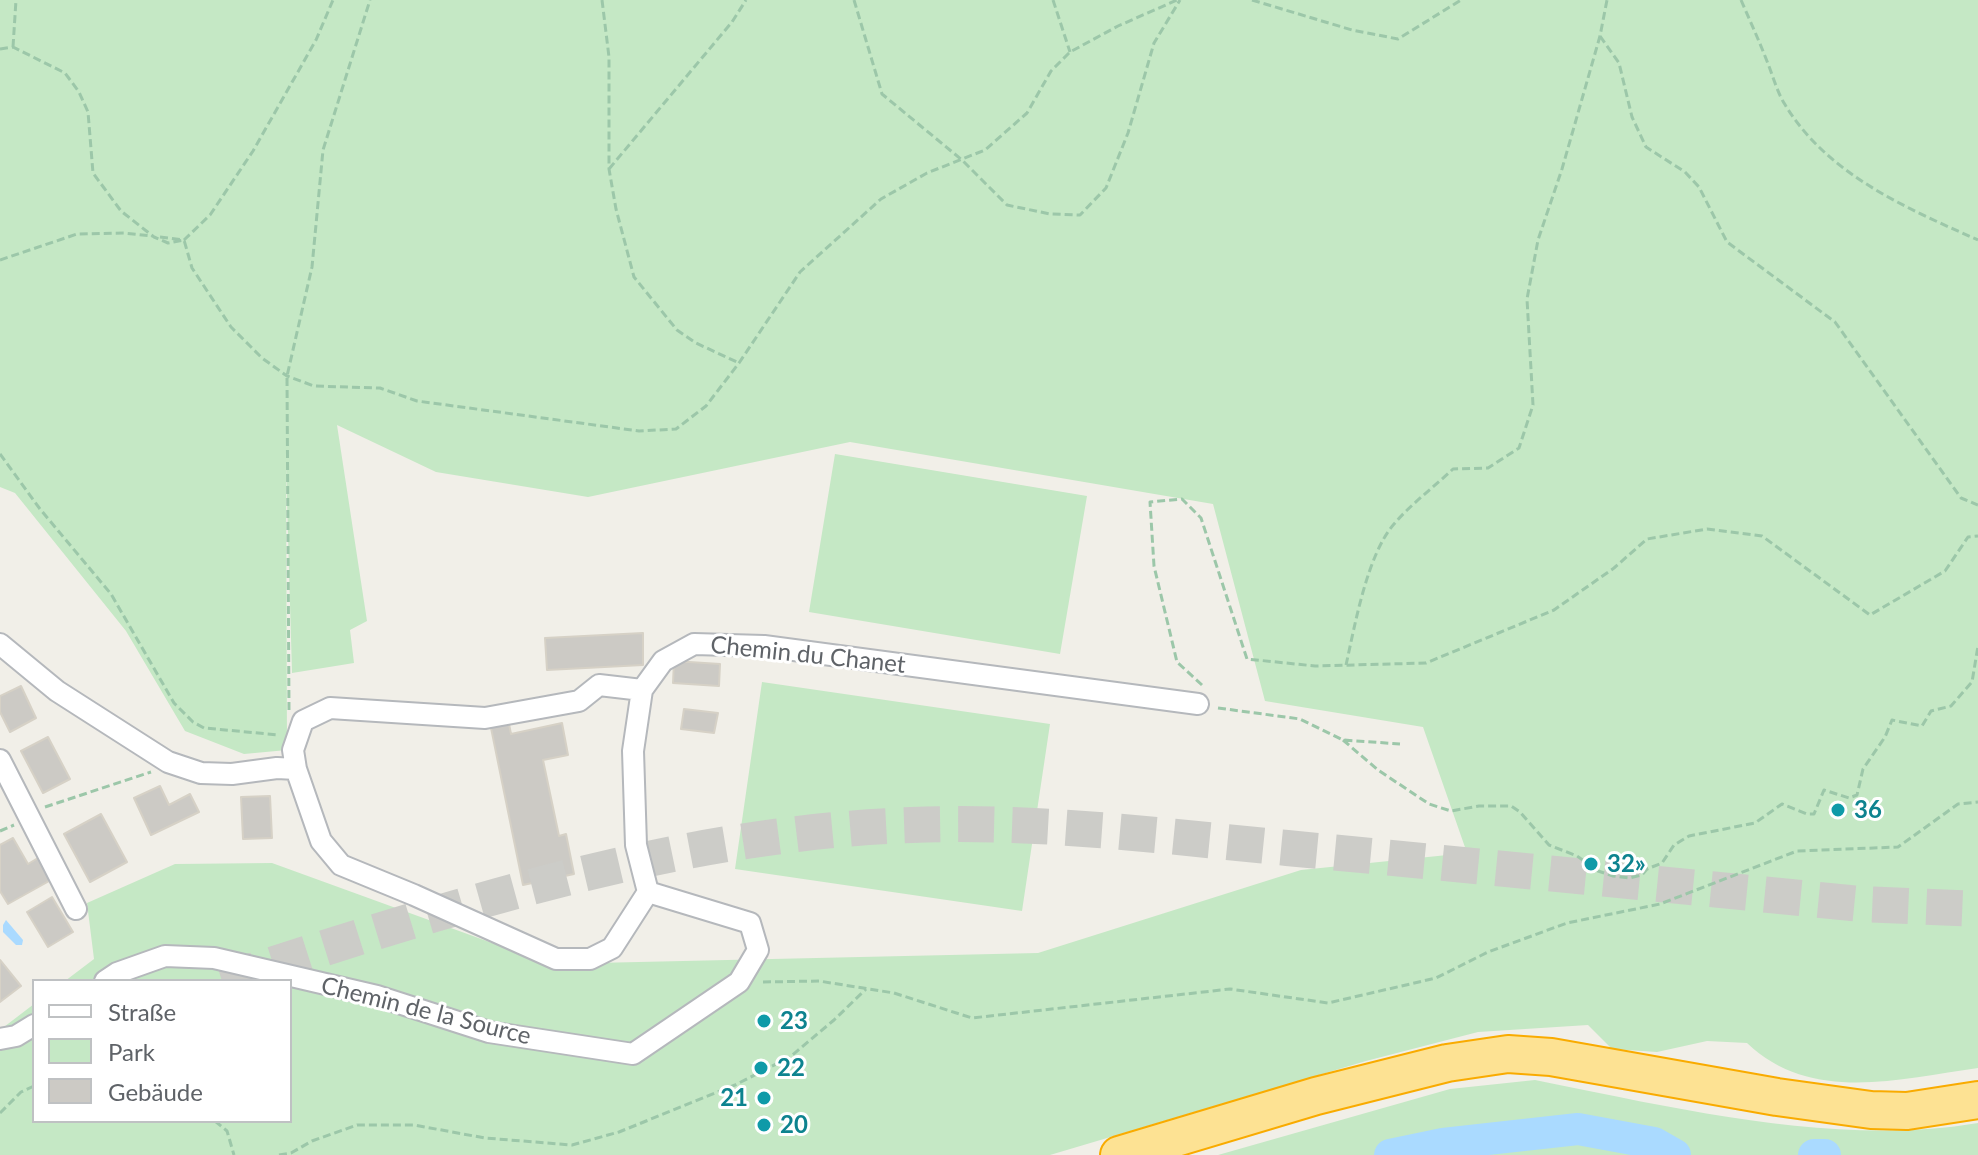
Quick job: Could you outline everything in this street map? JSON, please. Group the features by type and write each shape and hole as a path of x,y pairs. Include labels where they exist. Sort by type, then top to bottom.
{"highway":[{"path":"1119,1155 1316,1096 1447,1063 1508,1054 1551,1057 1777,1097 1871,1110 1907,1111 1978,1100"}],"street":[{"path":"0,644 57,691 168,762 201,773 296,769"},
{"name":"Chemin du Chanet","path":"642,690 663,661 694,644 764,646 1198,704"},
{"path":"599,685 642,690 633,751 636,845 648,892 612,948 590,959 556,959 341,865 321,841 296,769 293,750 300,729 330,708 485,718 579,701 599,685"},
{"path":"0,760 76,909"},
{"name":"Chemin de la Source","path":"108,979 165,956 214,958 377,996 489,1032 633,1054 739,982 758,950 750,923 648,892"},
{"path":"0,1039 16,1036 32,1026"}],"path":[{"path":"13,47 16,0"},
{"path":"0,49 13,47 65,73 79,92 88,112 93,173 121,211 154,237 168,243 184,240 210,215 253,151 316,40 333,0"},
{"path":"300,729 289,717 287,376 312,267 323,150 370,0"},
{"path":"602,0 609,57 609,169 634,277 677,330 696,343 739,363"},
{"path":"609,169 732,22 746,0"},
{"path":"854,0 882,94 962,160 1007,205 1050,214 1080,215 1106,188 1128,133 1154,43 1179,0"},
{"path":"1053,0 1070,52"},
{"path":"184,240 192,268 231,327 262,358 287,376 314,386 380,388 417,401 639,431 676,429 706,406 800,272 841,232 881,199 927,173 985,150 1027,113 1051,71 1070,52 1118,26 1179,0"},
{"path":"1252,0 1352,30 1398,39 1461,0"},
{"path":"1346,665 1358,607 1392,526 1453,469 1488,468 1519,448 1533,405 1527,299 1538,240 1562,169 1600,36 1607,0"},
{"path":"1741,0 1783,102 1814,143 1838,165 1866,184 1978,240"},
{"path":"1600,36 1619,63 1632,117 1646,147 1685,172 1699,187 1727,242 1835,322 1961,498 1978,505"},
{"path":"0,260 77,234 124,233 154,237"},
{"path":"0,454 40,509 111,594 174,703 193,722 204,728 300,729"},
{"path":"1198,704 1210,694 1177,662 1154,566 1150,502 1182,499 1201,518 1247,659 1315,666 1426,663 1554,610 1614,568 1647,539 1707,529 1762,536 1870,615 1945,571 1968,537 1978,536"},
{"path":"1198,704 1300,719 1343,740 1397,783 1439,809 1451,811 1479,806 1511,806 1554,848 1577,856 1606,874 1636,878 1662,863 1674,845 1689,836 1755,823 1782,804 1814,814 1824,790 1849,798 1857,795 1863,769 1885,737 1892,720 1922,726 1931,711 1951,706 1975,676 1978,646"},
{"path":"1343,740 1400,744"},
{"path":"25,811 63,803 154,771 168,762"},
{"path":"739,982 819,981 894,993 972,1018 1230,989 1328,1003 1436,978 1488,952 1567,923 1660,904 1797,851 1898,847 1958,804 1978,802"},
{"path":"279,1155 291,1153 312,1141 357,1125 414,1125 485,1138 572,1145 619,1132 735,1085 790,1057 866,989"},
{"path":"0,1113 21,1092 32,1087"},
{"path":"217,1123 227,1131 234,1155"}],"green space":[{"path":"0,0 1978,0 1978,1068 1887,1081 1827,1081 1799,1074 1772,1062 1747,1043 1707,1041 1657,1052 1612,1049 1588,1025 1478,1032 1366,1061 1050,1155 0,1155 0,1030 32,1006 32,1123 292,1123 292,979 68,979 94,959 87,903 175,864 272,863 550,964 1038,953 1301,870 1467,853 1423,727 1265,701 1213,504 850,442 588,497 436,472 337,425 367,621 350,630 354,663 292,673 286,466 287,750 244,754 185,731 126,631 15,493 0,487"},
{"path":"835,454 1087,496 1060,654 809,612"},
{"path":"762,682 1050,724 1022,911 735,869"},
{"path":"1535,1080 1699,1112 1812,1127 1924,1129 1978,1123 1978,1155 1218,1155 1450,1089"}],"water":[{"path":"6,920 23,940 22,945 16,945 3,932"}],"building":[{"path":"643,633 643,665 547,670 545,638"},
{"path":"674,661 720,664 719,686 673,683"},
{"path":"21,686 36,718 10,732 0,712 0,696"},
{"path":"684,709 718,713 714,733 681,729"},
{"path":"508,719 511,734 562,723 568,755 543,760 559,836 566,834 574,874 523,885 490,723"},
{"path":"48,737 70,779 43,793 21,751"},
{"path":"160,786 169,805 190,794 199,812 151,835 134,798"},
{"path":"270,796 272,838 243,839 241,797"},
{"path":"101,814 127,862 90,882 64,834"},
{"path":"13,838 28,864 38,858 51,880 8,904 0,891 0,845"},
{"path":"52,897 73,932 48,947 27,912"},
{"path":"0,960 21,986 0,1002"}],"waterway":[{"path":"1390,1155 1443,1144 1578,1129 1654,1143 1675,1155"},
{"path":"1814,1155 1825,1155"}],"tunnel":[{"path":"228,979 476,902 648,859 823,831 912,825 1006,825 1100,830 1861,904 1978,909"}],"place":[{"name":"36","path":"1838,810"},
{"name":"32»","path":"1591,864"},
{"name":"23","path":"764,1021"},
{"name":"22","path":"761,1068"},
{"name":"21","path":"764,1098"},
{"name":"20","path":"764,1125"}]}
